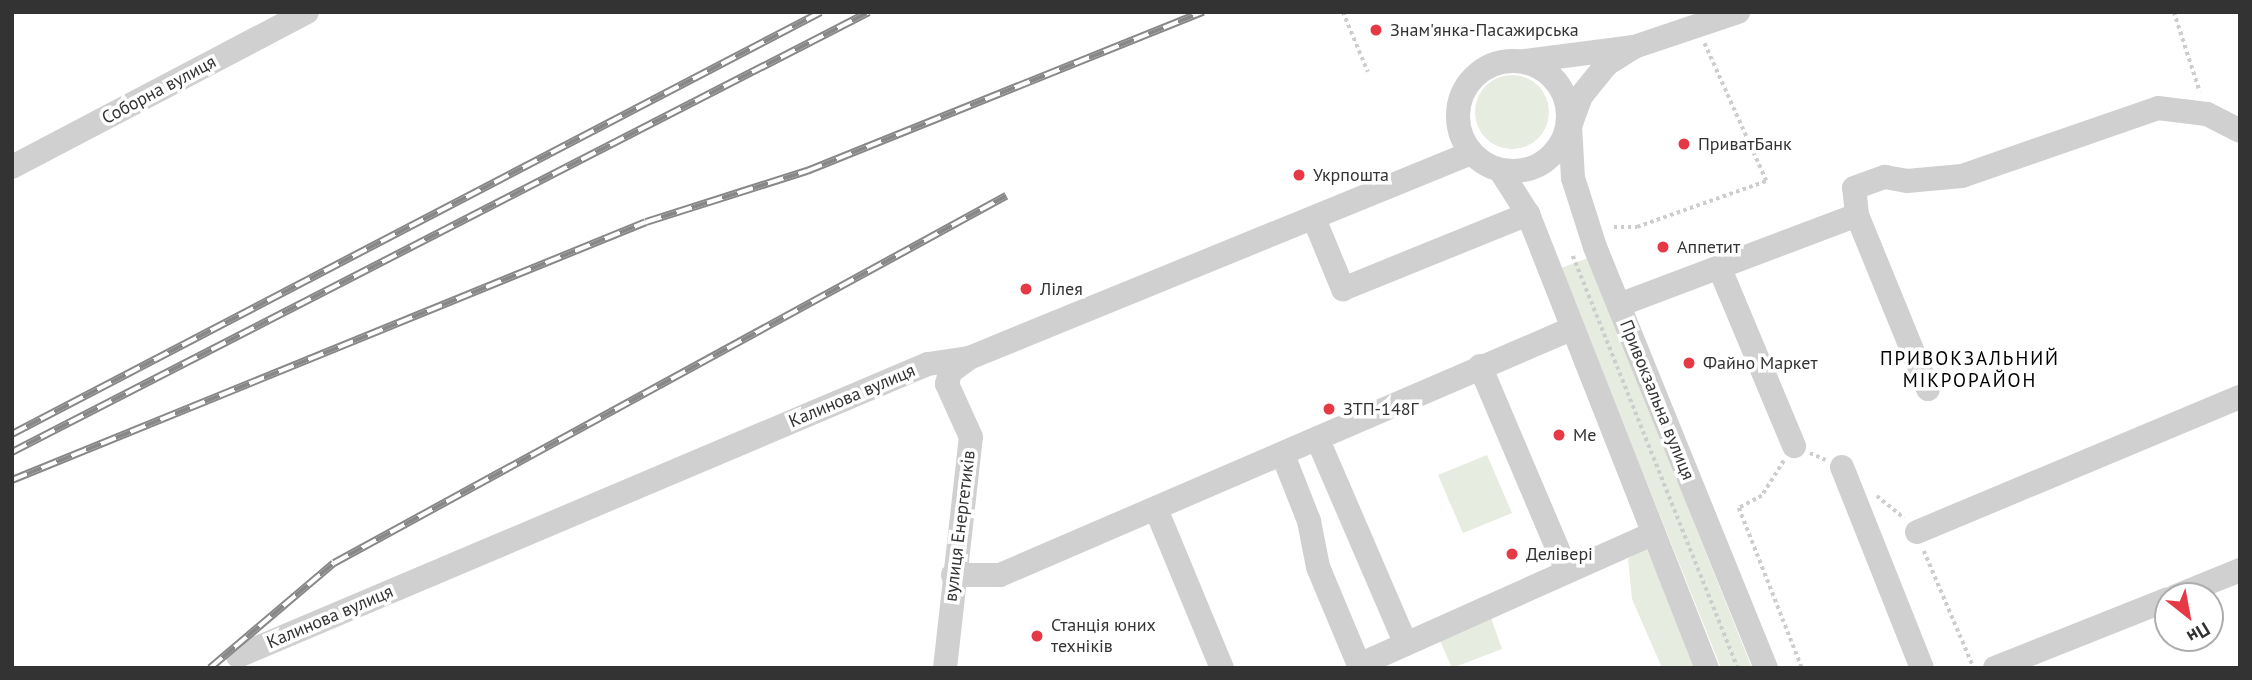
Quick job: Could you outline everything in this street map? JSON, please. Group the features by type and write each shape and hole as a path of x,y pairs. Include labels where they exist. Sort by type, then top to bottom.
{"street":[{"name":"Соборна вулиця","path":"12,167 307,12"},
{"path":"1707,668 1571,329 1528,214 1500,170 1471,153 1461,136 1460,98 1484,68 1634,47 1738,12"},
{"path":"1500,170 1525,170 1548,158 1570,126 1591,80 1634,47"},
{"path":"1521,61 1544,71 1561,89 1570,126"},
{"path":"1928,389 1857,215 1854,188 1885,177 1907,181 1962,176 2158,108 2207,114 2240,131"},
{"name":"Привокзальна вулиця","path":"1570,126 1583,213 1766,668"},
{"name":"Калинова вулиця","path":"238,656 928,364 970,358 1315,221 1471,153"},
{"path":"1315,221 1342,289 1528,214"},
{"path":"1619,305 1857,215"},
{"path":"1720,269 1794,446"},
{"path":"953,575 1000,575 1318,440 1479,366 1571,329"},
{"name":"вулиця Енергетиків","path":"945,668 953,575 971,437 947,384 950,372 970,358"},
{"path":"1479,366 1566,569"},
{"path":"1917,532 2240,397"},
{"path":"1318,440 1406,645"},
{"path":"1283,455 1309,521 1318,567 1359,665 1566,569 1652,534"},
{"path":"1842,467 1922,668"},
{"path":"1156,509 1222,668"},
{"path":"2210,582 2240,570"},
{"path":"1995,668 2154,605"}],"path":[{"path":"1343,12 1368,72"},
{"path":"2174,12 2207,114"},
{"path":"1614,227 1637,227 1766,181 1702,38"},
{"path":"1573,256 1738,668"},
{"path":"1802,668 1739,508 1762,496 1794,446 1842,467"},
{"path":"1871,492 1917,532 1974,668"}],"shaded area":[{"path":"1512,75 1533,81 1543,91 1549,112 1543,133 1533,143 1512,149 1491,143 1481,133 1475,112 1481,91 1491,81"},
{"path":"1588,258 1752,668 1721,668 1561,268"},
{"path":"1487,455 1512,513 1463,533 1438,475"},
{"path":"1645,545 1698,668 1662,668 1632,599 1628,559"},
{"path":"1490,615 1502,649 1452,668 1438,636"}],"railway":[{"path":"12,434 821,12"},
{"path":"12,452 869,12"},
{"path":"12,480 646,222 807,171 1203,12"},
{"path":"210,668 334,563 1006,196"}],"place":[{"name":"Знам'янка-Пасажирська","path":"1376,30"},
{"name":"ПриватБанк","path":"1684,144"},
{"name":"Укрпошта","path":"1299,175"},
{"name":"Аппетит","path":"1663,247"},
{"name":"Лілея","path":"1026,289"},
{"name":"Файно Маркет","path":"1689,363"},
{"name":"ЗТП-148Г","path":"1329,409"},
{"name":"Me","path":"1559,435"},
{"name":"Делівері","path":"1512,554"},
{"name":"Станція юних техніків","path":"1037,636"}],"district":[{"name":"ПРИВОКЗАЛЬНИЙ МІКРОРАЙОН","path":"1970,370"}]}
